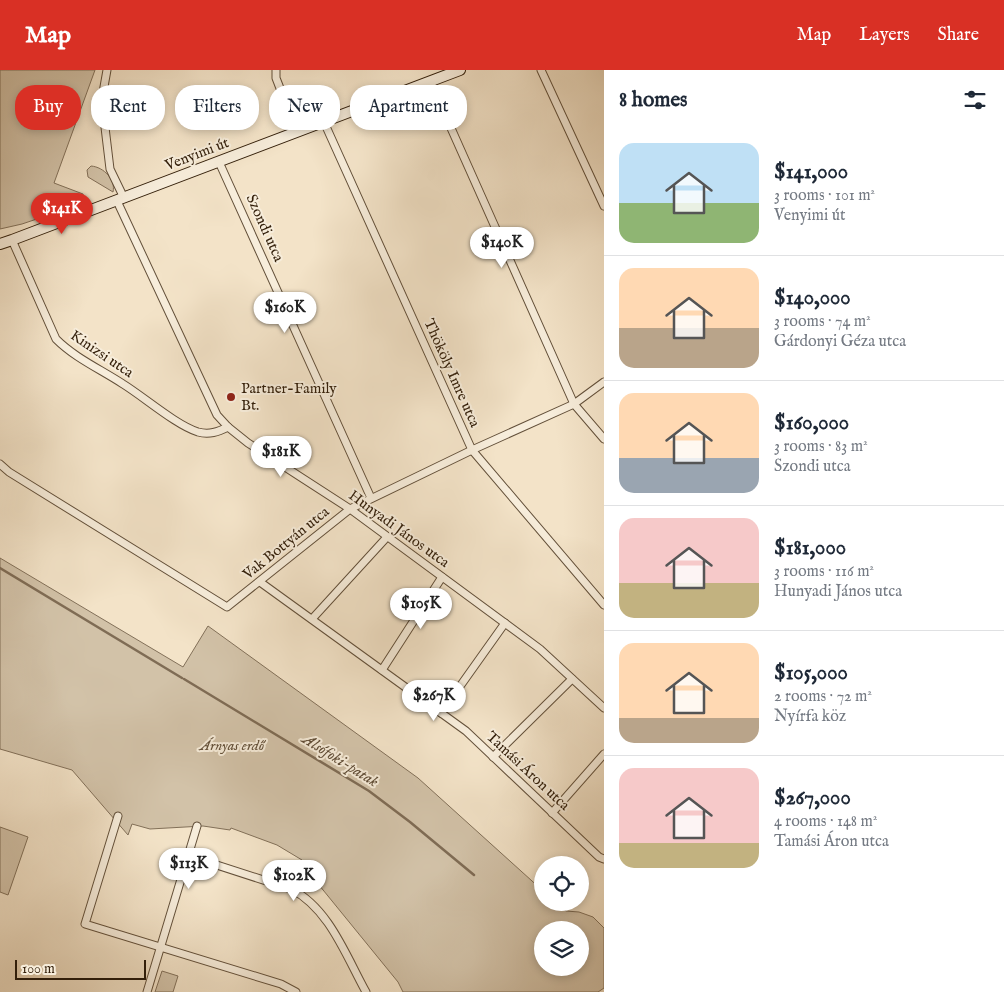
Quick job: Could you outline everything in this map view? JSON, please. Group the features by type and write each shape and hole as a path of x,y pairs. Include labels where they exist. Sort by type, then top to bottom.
{"street":[{"name":"Hunyadi János utca","path":"107,70 102,98 110,169 120,200 217,415 248,444 350,509 540,648 604,708"},
{"path":"276,70 276,78 297,132"},
{"name":"Venyimi út","path":"340,116 460,70"},
{"path":"541,70 604,206"},
{"path":"430,81 574,404 604,439"},
{"name":"Venyimi út","path":"0,244 302,130"},
{"name":"Thököly Imre utca","path":"328,130 472,450 604,604"},
{"name":"Szondi utca","path":"219,162 371,498"},
{"name":"Kinizsi utca","path":"12,240 56,339 66,349 124,384 185,426 200,432 215,433 228,426"},
{"name":"Vak Bottyán utca","path":"0,464 9,472 227,607 350,509 472,450 574,404 604,382"},
{"path":"312,619 387,536"},
{"path":"382,670 442,577"},
{"name":"Tamási Áron utca","path":"260,582 466,731 599,858 604,859"},
{"path":"441,713 505,623"},
{"path":"493,757 572,679"},
{"path":"552,813 604,754"},
{"path":"118,816 84,924 281,984 296,992"},
{"path":"147,992 198,826"},
{"path":"189,856 302,894 320,912 336,936 366,992"}],"green space":[{"path":"0,70 95,70 81,109 81,85 15,85 15,130 73,130 54,183 83,194 84,203 22,224 0,229"},
{"path":"91,166 100,169 108,175 113,183 113,192 88,177 87,170"},
{"name":"Árnyas erdő","path":"0,558 183,667 208,626 418,778 534,883 534,911 579,912 593,917 604,928 604,988 598,992 403,992 398,982 319,885 302,860 277,845 231,828 230,830 203,826 150,829 132,824 128,835 72,770 0,749"},
{"path":"0,827 28,837 8,895 0,892"},
{"path":"162,971 178,976 173,992 155,992"}],"waterway":[{"name":"Alsófoki-patak","path":"0,568 182,678"},
{"name":"Alsófoki-patak","path":"184,679 369,791 474,875"}],"place":[{"name":"Partner-Family Bt.","path":"231,397"}]}
